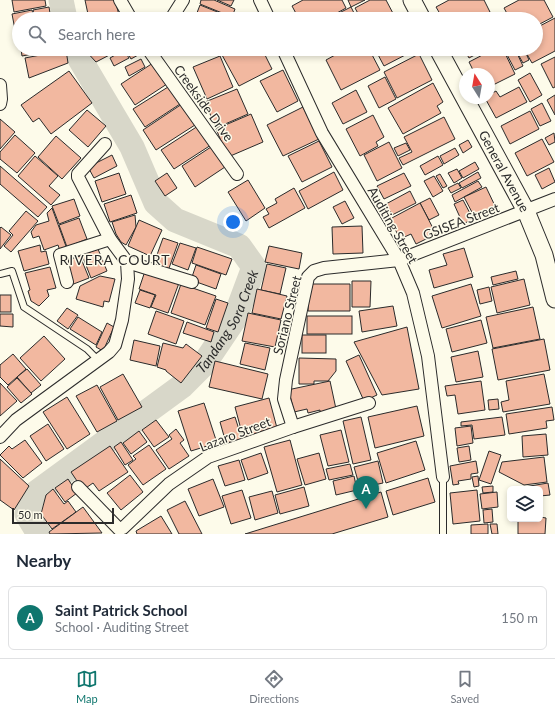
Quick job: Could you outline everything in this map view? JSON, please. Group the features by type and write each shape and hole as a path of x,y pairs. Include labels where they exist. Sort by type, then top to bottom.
{"street":[{"path":"120,0 127,12"},
{"path":"175,12 183,0"},
{"path":"260,0 266,12"},
{"path":"412,0 418,12"},
{"name":"Creekside Drive","path":"154,56 238,174"},
{"name":"Auditing Street","path":"286,56 322,133 399,260 413,293 428,356 443,477"},
{"name":"General Avenue","path":"442,56 526,211 544,255 555,299"},
{"path":"0,85 0,104"},
{"path":"0,437 16,420 98,360 115,345 122,320 128,279 127,262 110,239 78,177 78,174 104,144"},
{"name":"GSISEA Street","path":"399,260 555,199"},
{"path":"67,282 60,255 110,239"},
{"name":"Soriano Street","path":"293,427 284,399 286,380 308,277 314,271 324,268 399,260"},
{"path":"127,262 192,282"},
{"name":"Lazaro Street","path":"78,487 119,529 123,528 169,484 208,457 293,427 369,403"}],"lane":[{"path":"0,274 12,271 24,307 87,349 98,360"},
{"path":"443,477 443,534"}],"building":[{"path":"12,0 45,0 46,6 14,12"},
{"path":"85,0 115,0 118,12 88,12"},
{"path":"201,0 214,0 235,9 234,12 220,12 200,4"},
{"path":"217,0 234,0 231,6"},
{"path":"303,0 342,0 346,8 339,12 295,12 292,6"},
{"path":"348,0 365,0 351,7"},
{"path":"370,0 386,0 392,12 357,12 355,8"},
{"path":"449,0 484,0 490,12 439,12 436,7"},
{"path":"519,0 544,0 553,17 543,22 543,12 506,12 504,8"},
{"path":"200,5 218,12 197,12"},
{"path":"49,7 50,12 33,12 33,10"},
{"path":"351,7 354,12 341,12"},
{"path":"32,10 32,12 22,12"},
{"path":"555,18 555,51 532,63 528,56 543,56 543,24"},
{"path":"35,56 67,56 68,63 29,78 25,58"},
{"path":"90,56 108,56 96,62"},
{"path":"114,56 128,56 129,58 114,66 110,58"},
{"path":"129,56 136,56 131,59"},
{"path":"220,56 233,87 207,99 193,67"},
{"path":"223,56 266,56 272,69 239,86"},
{"path":"333,56 373,56 380,70 341,90 326,60"},
{"path":"379,56 403,56 384,66"},
{"path":"415,56 420,56 432,80 397,98 384,72"},
{"path":"481,56 506,56 515,74 495,84 495,68 472,68 469,62"},
{"path":"508,56 518,56 523,66 515,70"},
{"path":"519,56 527,56 529,60 523,63"},
{"path":"555,57 555,87 553,88 541,64"},
{"path":"141,59 145,67 129,76 125,67"},
{"path":"156,61 170,82 135,105 121,84"},
{"path":"283,70 298,101 277,112 260,81"},
{"path":"69,71 92,103 51,134 39,118 33,122 21,105"},
{"path":"530,73 542,95 530,102 518,80"},
{"path":"385,77 396,99 379,108 368,86"},
{"path":"433,83 443,102 437,106 441,113 403,134 388,108"},
{"path":"168,87 180,104 145,127 133,109"},
{"path":"519,87 527,102 496,118 488,104 495,104 495,92 500,97"},
{"path":"237,89 248,114 216,128 205,102"},
{"path":"356,90 367,112 343,124 332,103"},
{"path":"555,95 555,115 547,100"},
{"path":"542,103 551,121 540,126 531,109"},
{"path":"182,104 195,125 156,150 143,130"},
{"path":"303,107 319,139 283,156 267,125"},
{"path":"87,110 106,126 88,147 69,130"},
{"path":"530,111 539,129 510,144 501,126"},
{"path":"251,114 263,142 228,157 216,129"},
{"path":"373,115 384,137 376,142 378,146 360,156 346,129"},
{"path":"444,117 455,139 403,165 399,158 412,152 404,137"},
{"path":"0,119 15,132 0,149"},
{"path":"198,126 211,145 174,169 161,150"},
{"path":"554,133 555,142 549,145 545,138"},
{"path":"15,135 35,153 17,173 0,159 0,152"},
{"path":"56,136 81,158 62,179 38,157"},
{"path":"542,139 554,162 527,176 515,153"},
{"path":"468,140 472,147 463,153 459,145"},
{"path":"319,141 332,167 302,182 288,156"},
{"path":"389,142 402,168 377,181 364,155"},
{"path":"406,143 410,150 398,156 394,148"},
{"path":"214,145 228,165 195,187 182,166"},
{"path":"455,148 459,155 444,164 440,156"},
{"path":"112,155 117,166 94,178 88,167"},
{"path":"35,156 58,176 49,186 60,195 51,205 18,176"},
{"path":"438,156 443,165 425,175 420,166"},
{"path":"475,162 479,169 463,178 459,171"},
{"path":"0,166 47,207 38,217 0,184"},
{"path":"549,168 555,182 542,189 535,175"},
{"path":"457,169 462,178 454,183 448,173"},
{"path":"334,172 343,190 308,209 299,191"},
{"path":"478,172 481,178 462,188 459,183"},
{"path":"119,173 126,194 102,202 95,181"},
{"path":"167,173 177,188 165,196 155,181"},
{"path":"404,173 411,186 384,199 377,186"},
{"path":"440,174 447,186 443,188 436,176"},
{"path":"434,176 443,191 433,197 424,181"},
{"path":"248,180 265,208 246,221 228,192"},
{"path":"478,181 482,187 455,202 452,195"},
{"path":"458,183 461,188 451,193 448,188"},
{"path":"486,187 496,208 475,218 464,197"},
{"path":"294,188 305,208 269,228 263,217 269,214 266,209 277,203 275,199"},
{"path":"410,191 416,203 392,215 386,204"},
{"path":"131,195 137,213 110,222 104,204"},
{"path":"430,198 439,215 429,220 420,203"},
{"path":"74,199 80,216 59,224 52,206"},
{"path":"463,200 473,219 463,224 454,204"},
{"path":"345,201 354,218 342,224 333,207"},
{"path":"420,203 436,234 416,244 411,234 400,239 390,219"},
{"path":"52,208 67,249 60,251 58,245 44,250 39,236 33,238 31,232 36,225 49,221 47,213"},
{"path":"26,211 38,221 11,252 4,246 13,235 9,231"},
{"path":"135,215 136,227 126,245 121,242 116,234 112,222"},
{"path":"79,218 87,239 67,247 59,225"},
{"path":"139,220 162,230 150,256 128,246"},
{"path":"362,226 363,253 333,254 332,227"},
{"path":"1,227 11,235 0,249 0,228"},
{"path":"163,238 178,243 168,271 153,266"},
{"path":"180,243 196,248 188,270 172,264"},
{"path":"40,245 41,252 46,251 49,264 24,271 18,251"},
{"path":"269,246 302,253 299,269 265,262"},
{"path":"197,247 232,259 226,275 192,263"},
{"path":"464,248 473,277 434,288 429,270 447,265 443,254"},
{"path":"98,249 107,271 91,278 82,255"},
{"path":"80,256 89,278 71,285 62,263"},
{"path":"267,264 286,268 280,294 261,290"},
{"path":"196,265 221,274 216,289 191,280"},
{"path":"50,267 56,288 47,290 49,296 39,306 31,301 28,291 30,290 25,273"},
{"path":"145,271 179,283 168,313 151,307 156,295 139,289"},
{"path":"516,271 518,279 493,285 491,277"},
{"path":"100,276 115,279 109,302 104,301 103,307 76,299 80,286"},
{"path":"524,279 530,305 497,313 491,287"},
{"path":"352,281 371,281 370,307 352,307"},
{"path":"181,284 216,296 205,325 171,313"},
{"path":"309,284 350,284 350,311 308,311"},
{"path":"471,284 481,316 442,328 432,296"},
{"path":"489,287 492,301 480,304 477,290"},
{"path":"257,289 287,296 281,319 252,313"},
{"path":"140,290 155,295 150,308 135,303"},
{"path":"0,295 11,295 11,312 0,312"},
{"path":"216,299 228,303 218,332 206,328"},
{"path":"393,306 397,326 362,332 359,311"},
{"path":"533,307 540,339 493,348 486,317"},
{"path":"67,308 78,315 68,329 57,321"},
{"path":"156,311 184,321 176,344 148,334"},
{"path":"248,313 281,320 275,347 242,341"},
{"path":"0,314 13,314 13,327 0,326"},
{"path":"307,316 352,316 352,334 307,334"},
{"path":"78,317 102,332 96,345 70,329"},
{"path":"481,320 487,343 452,352 446,329"},
{"path":"187,322 214,332 211,342 183,333"},
{"path":"107,323 114,327 103,351 96,347"},
{"path":"407,327 419,389 382,395 354,342"},
{"path":"302,335 326,335 326,353 302,353"},
{"path":"44,336 65,359 41,381 20,358"},
{"path":"544,339 550,370 498,380 492,349"},
{"path":"134,340 160,346 156,366 130,360"},
{"path":"163,343 183,348 186,344 202,356 181,383 166,370 157,367"},
{"path":"245,343 270,348 265,370 240,364"},
{"path":"478,351 483,377 456,382 451,357"},
{"path":"13,354 26,369 8,385 0,377 0,365"},
{"path":"359,355 377,395 364,401 346,361"},
{"path":"299,358 336,359 336,371 328,381 314,381 314,384 299,384"},
{"path":"215,361 268,374 262,399 209,387"},
{"path":"27,369 41,385 31,393 17,377"},
{"path":"123,374 142,407 118,420 100,387"},
{"path":"544,374 550,404 503,412 501,402 509,400 506,381"},
{"path":"17,378 32,394 21,403 7,387"},
{"path":"330,381 336,409 320,413 320,410 308,413 307,409 294,412 289,391 292,389"},
{"path":"481,381 485,410 458,414 455,395 447,396 445,386"},
{"path":"0,383 17,401 0,416"},
{"path":"97,385 117,421 97,432 76,396"},
{"path":"67,397 90,434 67,449 43,412"},
{"path":"269,398 277,428 243,437 235,407"},
{"path":"498,399 499,409 489,410 488,400"},
{"path":"204,403 217,443 191,451 178,411"},
{"path":"417,406 424,436 375,448 368,417"},
{"path":"552,407 554,420 546,421 547,428 509,434 506,414"},
{"path":"235,417 242,439 226,443 220,422"},
{"path":"361,417 371,460 353,464 343,421"},
{"path":"502,417 505,435 474,439 472,425 461,426 461,422"},
{"path":"156,420 169,437 154,447 142,430"},
{"path":"48,424 64,449 46,461 30,436"},
{"path":"471,426 473,443 457,446 455,428"},
{"path":"176,429 184,440 180,443 189,456 169,469 156,450 172,439 169,435"},
{"path":"341,430 349,462 328,466 320,435"},
{"path":"139,431 147,442 131,454 123,443"},
{"path":"546,434 548,455 523,457 522,436"},
{"path":"25,440 42,463 23,478 0,455 9,446 12,449"},
{"path":"290,440 302,485 277,492 264,447"},
{"path":"416,441 425,470 386,483 377,453"},
{"path":"121,442 133,460 125,465 114,447"},
{"path":"149,445 166,469 143,485 128,465 136,459 133,456"},
{"path":"110,446 128,472 99,491 93,483 83,490 71,472"},
{"path":"469,446 471,460 459,462 457,448"},
{"path":"489,451 501,455 491,484 479,480"},
{"path":"261,453 268,473 248,480 241,460"},
{"path":"319,453 326,479 305,485 297,459"},
{"path":"544,457 547,482 524,485 499,472 502,462"},
{"path":"0,459 29,486 14,510 0,500"},
{"path":"239,460 245,480 225,486 218,466"},
{"path":"378,461 383,483 360,488 354,467"},
{"path":"476,461 478,473 471,474 471,479 458,481 459,484 453,485 450,466"},
{"path":"350,464 353,475 329,480 326,469"},
{"path":"130,475 143,492 121,510 107,493"},
{"path":"354,476 357,490 336,495 333,481"},
{"path":"478,476 479,486 474,487 472,477"},
{"path":"428,478 435,502 393,515 386,491"},
{"path":"68,479 77,493 65,502 55,488"},
{"path":"213,479 224,507 199,516 188,489"},
{"path":"548,483 550,495 543,496 543,486 530,486"},
{"path":"493,486 493,492 483,493 482,487"},
{"path":"304,487 309,506 280,514 275,495"},
{"path":"53,489 64,504 68,501 76,512 52,529 41,514 46,495"},
{"path":"242,490 251,518 231,524 222,496"},
{"path":"477,490 480,521 453,524 450,493"},
{"path":"272,491 278,513 255,520 249,497"},
{"path":"381,492 388,517 332,534 245,534"},
{"path":"497,492 498,507 482,509 480,494"},
{"path":"185,501 202,534 179,534 167,510"},
{"path":"83,507 102,533 50,534 49,532"},
{"path":"492,509 493,522 484,523 483,510"},
{"path":"161,516 172,534 137,534 136,531"},
{"path":"543,518 546,518 545,534 518,534 518,522 543,522"},
{"path":"488,524 488,534 471,534 471,525"},
{"path":"490,524 497,524 498,534 492,534"}],"waterway":[{"name":"Tandang Sora Creek","path":"61,0 64,12"},
{"name":"Tandang Sora Creek","path":"39,534 27,514 33,495 182,386 204,364 235,318 254,267 239,246 175,220 156,203 132,147 78,56"}],"place":[{"name":"Saint Patrick School","path":"366,509"}],"district":[{"name":"RIVERA COURT","path":"115,259"}]}
